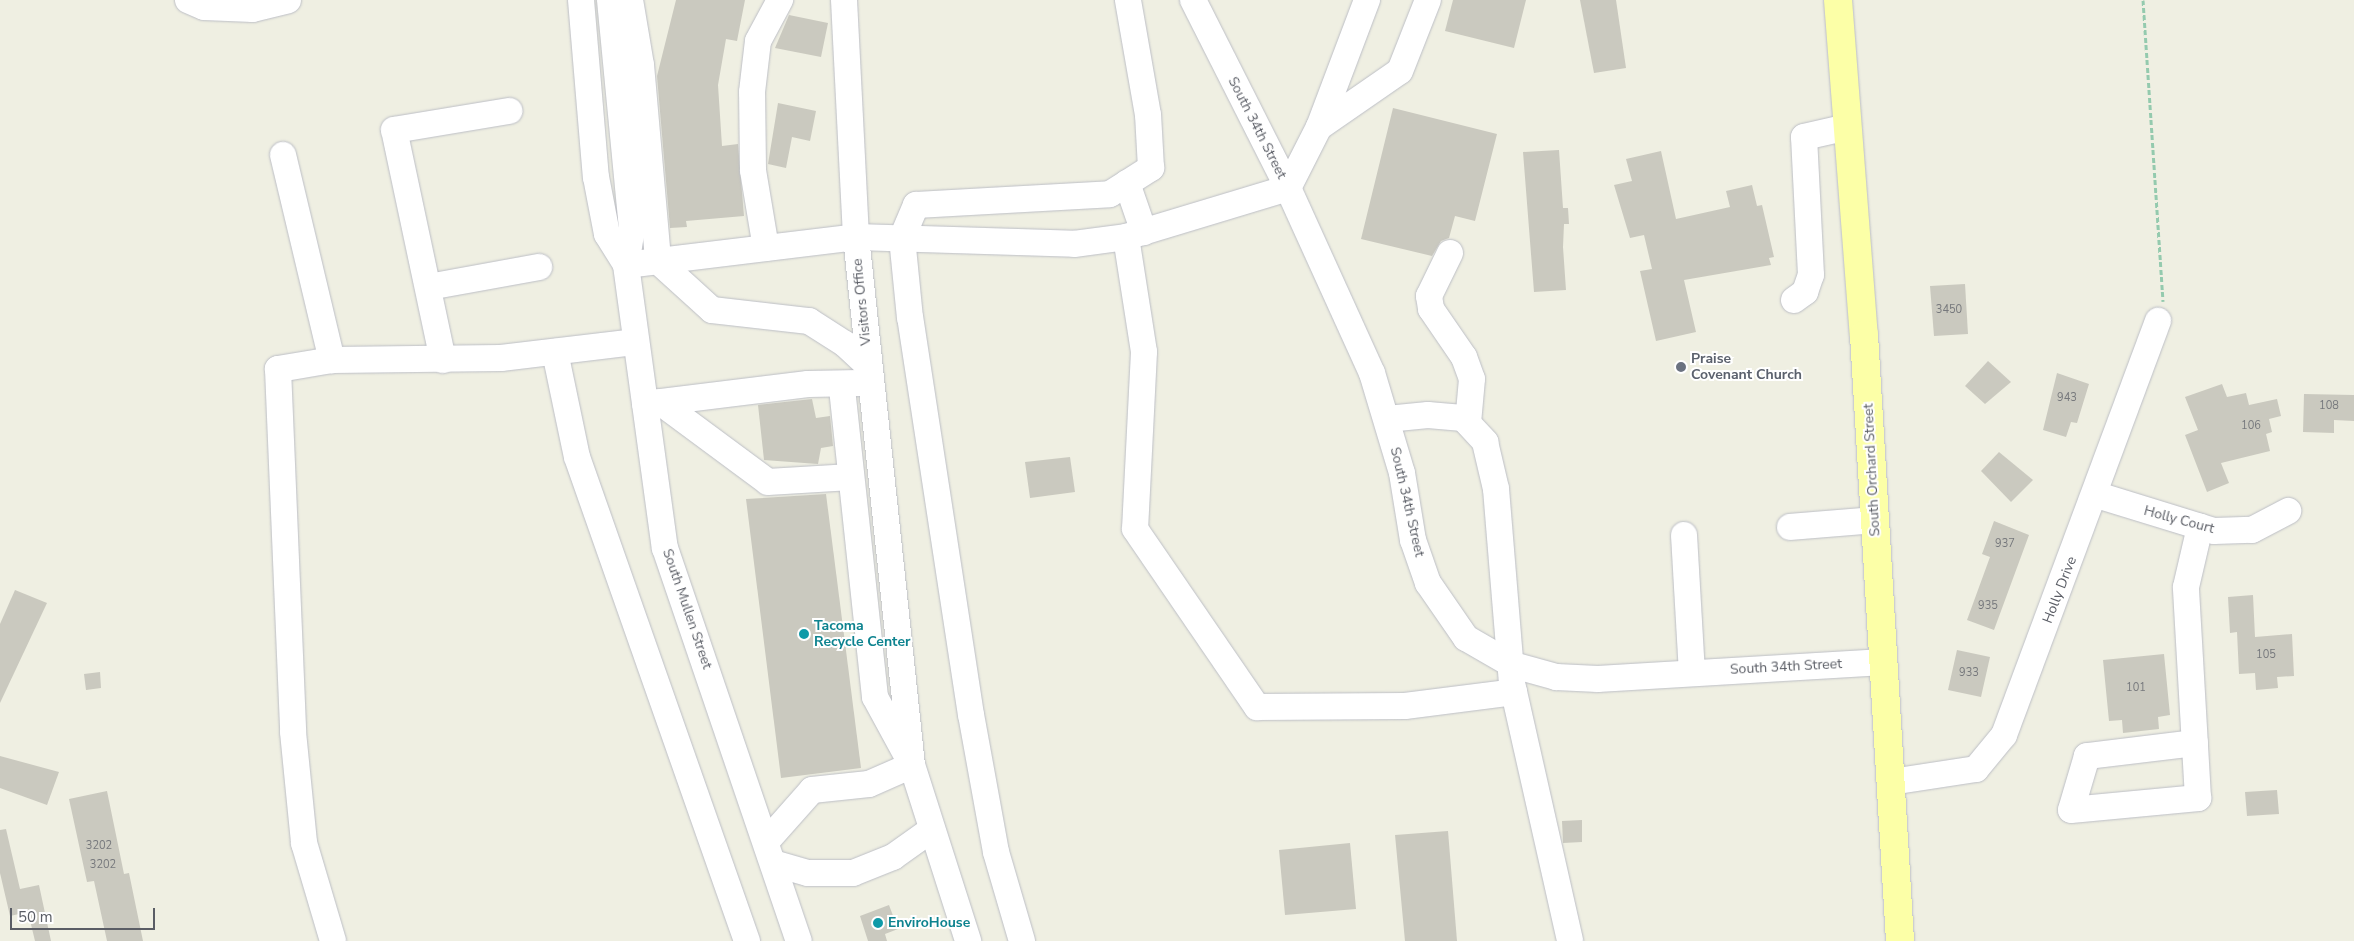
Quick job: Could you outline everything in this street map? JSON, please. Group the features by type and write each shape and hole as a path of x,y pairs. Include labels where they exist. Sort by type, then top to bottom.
{"main road":[{"name":"South Orchard Street","path":"1838,0 1875,520 1900,941"}],"street":[{"path":"188,0 204,7 253,9 288,0"},
{"path":"580,0 596,177 607,234 626,265"},
{"path":"610,0 632,228 626,265"},
{"path":"630,0 641,66 658,261 712,310 808,322 845,344 870,374 912,765 931,830 968,941"},
{"path":"766,248 753,170 752,92 758,41 780,0"},
{"name":"Visitors Office","path":"844,0 856,237 870,374"},
{"path":"1022,941 996,852 971,715 910,318 902,238 916,205 1110,194 1151,168 1148,114 1128,0"},
{"name":"South 34th Street","path":"1193,0 1288,188 1372,373 1402,473 1413,540 1428,583 1466,638 1513,665 1556,677 1598,679 1883,662"},
{"path":"626,265 856,237 1074,244 1135,234 1288,188 1319,128 1368,0"},
{"path":"1319,128 1400,71 1428,0"},
{"path":"443,360 429,287 394,130 509,111"},
{"path":"1794,300 1805,292 1811,275 1804,137 1848,127"},
{"path":"283,155 332,360"},
{"path":"1127,183 1135,234 1144,352 1135,528 1257,707 1405,706 1514,692"},
{"path":"1450,253 1429,296 1431,309 1464,357 1472,379 1468,423"},
{"name":"South Mullen Street","path":"626,265 636,342 653,403 665,548 799,941"},
{"path":"429,287 539,268"},
{"name":"Holly Drive","path":"1891,782 1966,773 1986,762 1996,749 2097,495 2158,321"},
{"path":"333,941 304,843 292,732 278,369 332,360 443,360 555,352 636,342"},
{"path":"555,352 576,456 747,941"},
{"path":"653,403 808,384 842,386 870,374"},
{"path":"842,386 875,697 912,765"},
{"path":"653,403 768,482 851,477"},
{"path":"1387,419 1428,415 1463,418 1485,442 1496,489 1505,632 1513,665 1514,692 1570,941"},
{"name":"Holly Court","path":"2097,495 2200,528 2252,530 2288,511"},
{"path":"1790,527 1875,520"},
{"path":"2195,743 2087,756 2071,810 2198,798 2195,743 2186,587 2200,528"},
{"path":"1684,535 1692,673"},
{"path":"912,765 869,784 812,790 770,853 808,873 853,873 893,856 931,830"}],"path":[{"path":"2143,0 2165,290 2158,321"}],"building":[{"path":"676,0 745,0 737,41 726,39 718,85 722,146 738,144 744,216 686,221 687,227 670,228 657,76"},
{"path":"1453,0 1526,0 1514,48 1445,31"},
{"path":"1580,0 1616,0 1626,68 1594,73"},
{"path":"789,15 828,23 821,57 775,48"},
{"path":"778,103 816,111 810,141 792,137 786,168 768,164"},
{"path":"1393,108 1497,134 1475,221 1455,216 1449,238 1441,241 1432,256 1361,239"},
{"path":"1559,150 1563,208 1568,208 1569,224 1564,224 1563,247 1566,290 1534,292 1523,152"},
{"path":"1661,151 1676,219 1730,207 1726,191 1752,185 1757,206 1762,205 1774,257 1769,258 1771,265 1684,280 1696,332 1656,341 1640,271 1652,269 1644,235 1630,238 1614,185 1632,181 1626,159"},
{"path":"1965,284 1968,334 1934,336 1930,286"},
{"path":"1988,361 2011,382 1985,404 1965,386"},
{"path":"2057,373 2089,384 2077,423 2071,422 2066,437 2043,430"},
{"path":"2222,384 2227,397 2246,393 2249,405 2277,399 2281,416 2269,419 2272,432 2266,434 2270,451 2221,463 2229,483 2207,492 2185,435 2198,430 2185,397"},
{"path":"2304,394 2354,395 2354,421 2334,420 2334,433 2303,432"},
{"path":"812,399 816,418 830,416 833,446 821,448 818,464 764,460 758,405"},
{"path":"1999,452 2033,480 2011,502 1981,471"},
{"path":"1070,457 1075,492 1030,498 1025,462"},
{"name":"Tacoma Recycle Center","path":"826,494 861,768 781,778 746,499"},
{"path":"1994,521 2029,535 1994,630 1967,620 1990,557 1982,554"},
{"path":"15,590 47,603 0,703 0,624"},
{"path":"2253,595 2255,637 2292,634 2294,676 2277,677 2278,688 2256,690 2255,673 2239,674 2237,632 2230,633 2228,597"},
{"path":"1957,650 1990,657 1981,697 1948,690"},
{"path":"2164,654 2170,715 2158,717 2159,729 2123,733 2122,720 2109,721 2103,660"},
{"path":"100,672 101,688 86,690 84,674"},
{"path":"0,756 59,772 47,805 0,788"},
{"path":"2277,790 2279,814 2247,816 2245,792"},
{"path":"107,791 124,874 129,873 143,941 107,941 94,881 87,882 69,799"},
{"path":"1582,820 1582,842 1563,843 1562,821"},
{"path":"6,829 20,889 39,885 51,941 35,941 28,912 10,916 0,873 0,830"},
{"path":"1448,831 1457,941 1405,941 1395,835"},
{"path":"1350,843 1356,909 1285,915 1279,850"},
{"name":"EnviroHouse","path":"889,905 898,929 885,934 887,941 868,941 860,916"}],"place":[{"name":"Praise Covenant Church","path":"1681,367"},
{"name":"Tacoma Recycle Center","path":"804,634"},
{"name":"EnviroHouse","path":"878,923"}]}
